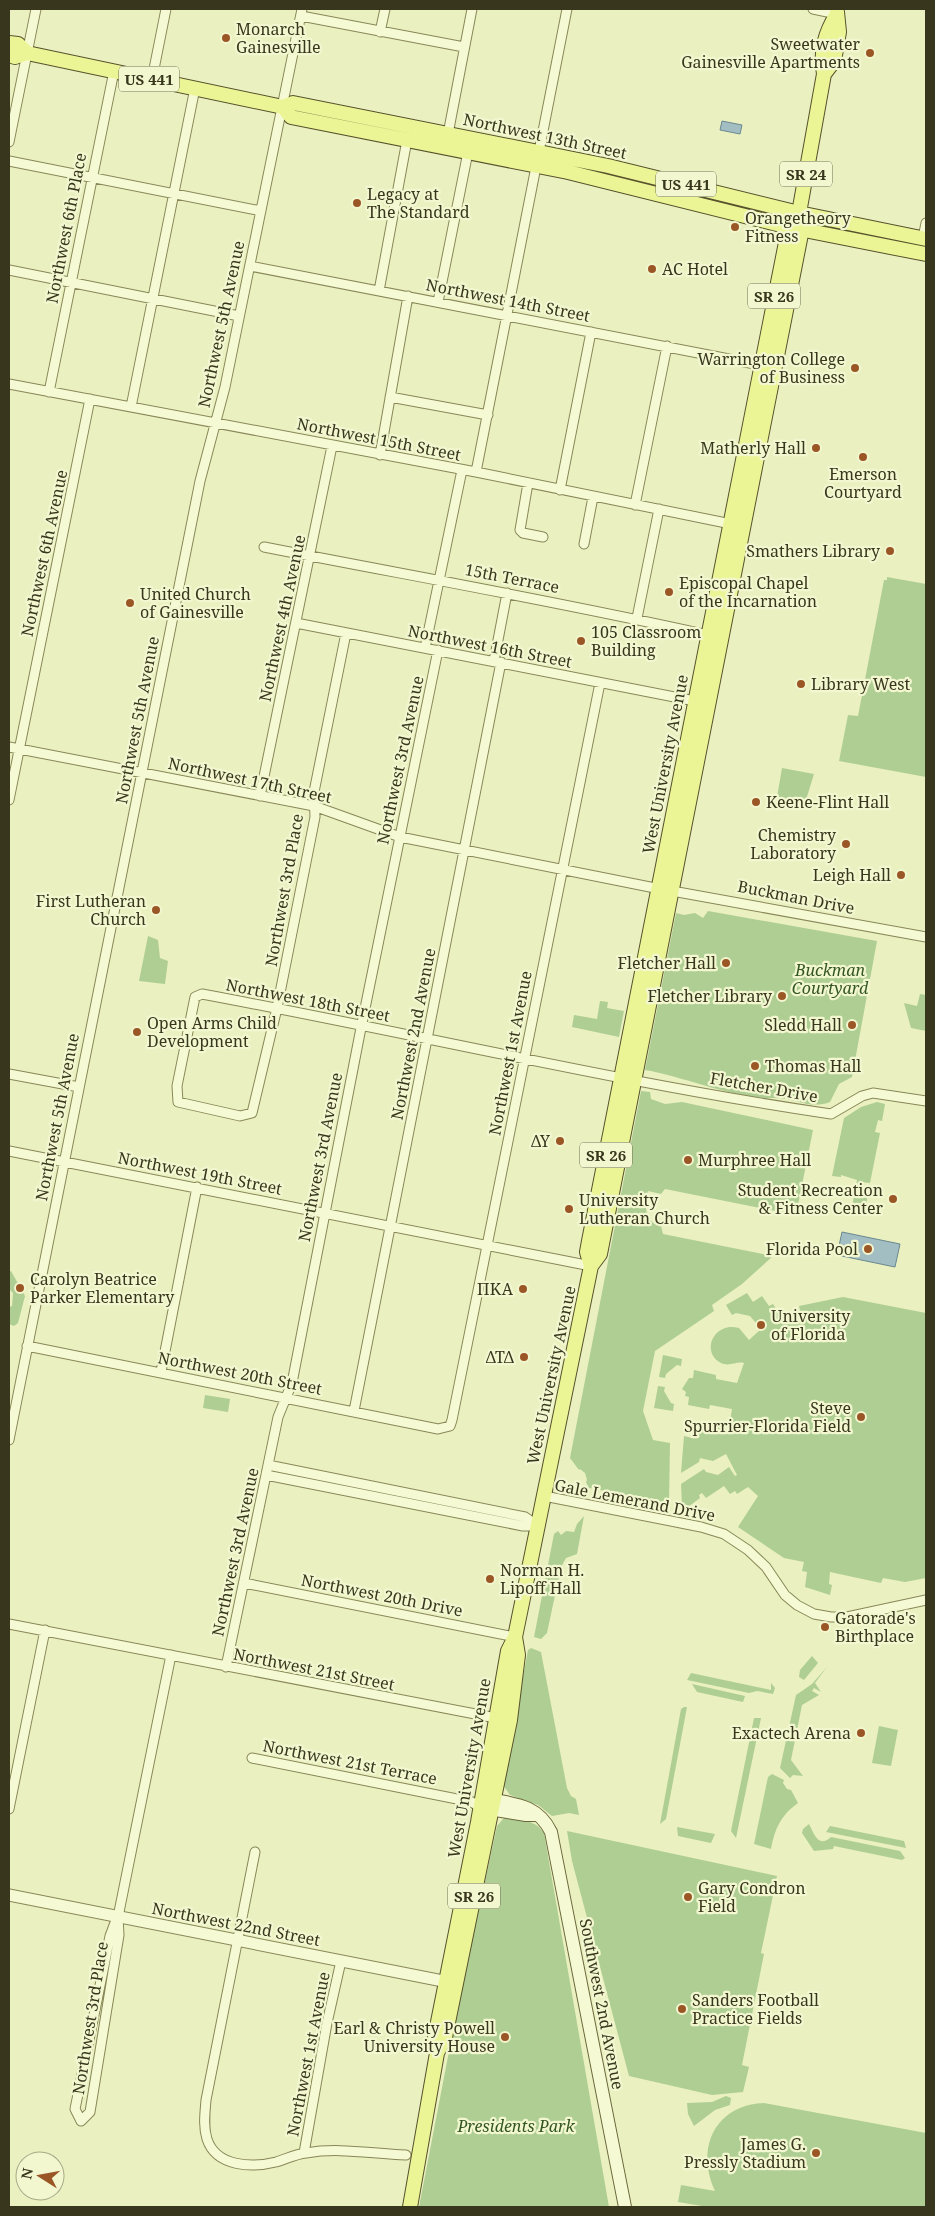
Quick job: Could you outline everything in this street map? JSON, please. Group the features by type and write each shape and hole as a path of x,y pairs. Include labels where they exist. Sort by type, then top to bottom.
{"main road":[{"name":"West University Avenue","path":"702,702 708,634 760,365 799,214 824,74 821,59 826,30 837,11"},
{"name":"Northwest 13th Street","path":"9,43 18,44 27,53"},
{"name":"Northwest 13th Street","path":"9,55 15,57 27,53 283,107 293,103 538,152 666,179 799,214"},
{"name":"Northwest 13th Street","path":"283,107 291,117 646,190 795,228"},
{"name":"US 441","path":"799,214 925,239"},
{"name":"West University Avenue","path":"410,2207 438,2053 445,2037 450,1982 484,1804 508,1651 515,1637 591,1266 588,1246 628,1078 702,702 743,526 795,228"},
{"name":"US 441","path":"795,228 926,254"},
{"name":"West University Avenue","path":"484,1804 510,1720 518,1655 515,1637"},
{"name":"Southwest 2nd Avenue","path":"484,1804 526,1815 535,1814 543,1820 552,1836 625,2207"}],"street":[{"path":"9,142 36,9"},
{"path":"152,79 166,9"},
{"path":"380,32 385,9"},
{"path":"448,134 472,9"},
{"path":"476,472 538,152 568,9"},
{"path":"812,9 837,11"},
{"path":"302,13 380,32 464,47"},
{"name":"Northwest 5th Avenue","path":"9,1440 200,481 225,386 302,13"},
{"name":"Northwest 6th Place","path":"49,392 114,71"},
{"path":"131,406 195,88"},
{"path":"379,291 407,140"},
{"path":"438,302 468,152"},
{"path":"9,161 261,210"},
{"path":"925,239 926,223"},
{"name":"Northwest 14th Street","path":"250,266 760,365"},
{"path":"9,270 239,316"},
{"path":"380,455 408,296"},
{"path":"560,490 591,332"},
{"path":"635,505 667,346"},
{"name":"Northwest 15th Street","path":"9,384 476,472 743,526"},
{"path":"390,397 488,415"},
{"name":"Northwest 6th Avenue","path":"9,800 90,399"},
{"name":"Northwest 4th Avenue","path":"260,796 332,446"},
{"path":"425,648 462,470"},
{"path":"528,483 520,530 523,533 543,537"},
{"path":"584,544 593,496"},
{"path":"637,618 659,509"},
{"name":"15th Terrace","path":"264,547 440,579 708,634"},
{"name":"Northwest 2nd Avenue","path":"354,1411 466,849 498,662 507,593"},
{"name":"Northwest 16th Street","path":"296,623 702,702"},
{"name":"Northwest 3rd Place","path":"244,1116 252,1113 277,1008 315,818 314,792 346,633"},
{"name":"Northwest 3rd Avenue","path":"226,1667 278,1417 292,1383 324,1213 438,650"},
{"name":"Northwest 1st Avenue","path":"448,1427 452,1420 600,683"},
{"name":"Northwest 17th Street","path":"9,747 314,806 400,837 665,889"},
{"name":"Buckman Drive","path":"665,889 926,937"},
{"name":"Northwest 18th Street","path":"244,1116 178,1102 177,1086 195,996 202,994 277,1008 628,1078"},
{"path":"9,1074 79,1087"},
{"name":"Fletcher Drive","path":"628,1078 831,1114 862,1096 873,1093 926,1101"},
{"name":"Northwest 19th Street","path":"9,1151 591,1266"},
{"path":"161,1372 197,1187"},
{"name":"Northwest 20th Street","path":"27,1346 438,1429 448,1427"},
{"path":"268,1465 525,1517 538,1526"},
{"path":"266,1475 523,1526 538,1526"},
{"path":"332,1488 334,1478"},
{"path":"397,1501 399,1491"},
{"name":"Gale Lemerand Drive","path":"544,1496 701,1527 724,1534 755,1556 792,1601 802,1608 820,1615 847,1617 926,1600"},
{"name":"Northwest 20th Drive","path":"244,1583 515,1637"},
{"name":"Northwest 21st Street","path":"9,1624 496,1718"},
{"path":"9,1809 45,1630"},
{"name":"Northwest 3rd Place","path":"118,1917 119,1935 90,2112 81,2120 76,2110 110,1936 118,1917 171,1655"},
{"name":"Northwest 21st Terrace","path":"252,1758 484,1804"},
{"path":"255,1852 206,2100 204,2126 207,2140 217,2154 235,2164 275,2162 304,2153 363,2151 406,2155"},
{"name":"Northwest 22nd Street","path":"9,1895 450,1982"},
{"name":"Northwest 1st Avenue","path":"304,2153 327,2024 341,1961"}],"green space":[{"path":"887,577 926,584 926,777 839,761 848,715 858,716 884,580 887,580"},
{"path":"782,768 814,774 805,803 777,797"},
{"name":"Buckman Courtyard","path":"708,911 877,941 852,1077 839,1084 830,1102 815,1105 780,1098 742,1095 645,1070 676,913 684,915 695,913 703,918"},
{"path":"148,936 158,940 160,958 168,961 165,984 139,981"},
{"path":"920,994 926,995 926,1031 911,1028 904,1003 917,1006"},
{"path":"600,1001 608,1002 607,1008 624,1011 619,1037 572,1027 574,1015 597,1019"},
{"path":"641,1091 650,1092 651,1099 665,1104 682,1102 813,1130 796,1215 665,1189 661,1194 648,1191 646,1208 648,1217 655,1224 661,1226 663,1234 773,1256 742,1284 712,1305 714,1311 655,1351 643,1411 653,1440 670,1443 669,1503 589,1488 585,1473 579,1470 570,1458"},
{"path":"877,1102 885,1104 882,1121 878,1120 875,1132 880,1133 870,1183 862,1182 861,1188 869,1189 864,1215 851,1212 857,1180 841,1175 841,1177 832,1176 844,1118 861,1107"},
{"path":"11,1271 25,1296 18,1323 14,1326 9,1324 9,1307 12,1306 13,1293 9,1289 9,1272"},
{"path":"747,1293 753,1302 762,1296 769,1306 773,1304 785,1323 794,1316 801,1315 799,1306 843,1297 926,1313 926,1578 905,1582 883,1578 881,1583 830,1572 829,1584 832,1585 830,1595 805,1587 807,1572 802,1571 804,1562 784,1558 738,1527 758,1496 748,1487 737,1494 735,1491 730,1494 724,1486 706,1498 702,1493 699,1495 700,1498 688,1507 682,1506 681,1484 704,1469 706,1472 718,1475 729,1467 735,1476 737,1475 726,1454 713,1461 700,1458 699,1462 681,1473 684,1436 692,1438 696,1430 703,1424 712,1422 731,1431 733,1422 730,1421 732,1409 710,1405 709,1409 688,1405 689,1397 685,1396 686,1392 682,1389 689,1378 693,1378 694,1370 716,1375 716,1379 737,1383 744,1363 721,1363 711,1352 711,1345 717,1333 723,1329 730,1327 739,1328 749,1340 761,1329 750,1316 736,1313 732,1315 726,1305"},
{"path":"663,1355 682,1359 681,1366 677,1365 666,1374 665,1378 659,1377"},
{"path":"658,1386 665,1387 664,1391 671,1403 674,1404 673,1411 654,1408"},
{"path":"205,1395 230,1399 228,1412 203,1408"},
{"path":"584,1516 577,1554 566,1558 561,1567 547,1633 541,1639 534,1637 554,1534 558,1531 561,1535 566,1531 574,1532 577,1524"},
{"path":"531,1648 541,1652 567,1788 571,1796 576,1799 579,1815 569,1813 552,1816 538,1805 510,1795 503,1785 528,1650"},
{"path":"812,1656 818,1663 804,1680 799,1677 800,1670"},
{"path":"827,1667 815,1683 821,1692 814,1688 812,1691 819,1695 802,1705 791,1760 803,1776 793,1775 790,1778 780,1768 796,1695 812,1684"},
{"path":"691,1673 771,1690 771,1683 775,1688 773,1694 757,1691 749,1693 687,1680"},
{"path":"692,1684 745,1696 743,1702 697,1692"},
{"path":"687,1707 666,1819 660,1824 681,1709"},
{"path":"754,1718 761,1718 736,1838 731,1831"},
{"path":"879,1726 898,1730 891,1766 872,1763"},
{"path":"772,1774 784,1780 783,1783 787,1789 791,1790 798,1803 779,1823 771,1849 754,1844 768,1777"},
{"name":"Presidents Park","path":"504,1818 532,1823 544,1833 609,2207 419,2207 456,2015 497,1826"},
{"path":"809,1824 820,1841 831,1837 900,1851 905,1858 902,1860 834,1846 833,1849 814,1851 802,1833 803,1829"},
{"path":"830,1826 904,1841 906,1848 826,1832"},
{"path":"677,1827 715,1834 711,1843 678,1836"},
{"name":"Sanders Football Practice Fields","path":"567,1831 777,1876 761,1953 764,1954 742,2065 749,2067 743,2092 712,2095 629,2076 572,1861"},
{"path":"726,2096 731,2098 730,2105 715,2110 694,2126 688,2114 687,2103 712,2102"},
{"name":"James G. Pressly Stadium","path":"764,2103 926,2133 926,2207 708,2207 678,2202 681,2185 715,2191 709,2175 707,2159 709,2145 714,2132 722,2120 733,2112 747,2106"}],"water":[{"path":"722,121 742,125 740,134 720,130"},
{"name":"Florida Pool","path":"842,1232 900,1244 895,1267 837,1255"}],"place":[{"name":"Monarch Gainesville","path":"226,38"},
{"name":"Sweetwater Gainesville Apartments","path":"870,53"},
{"name":"Legacy at The Standard","path":"357,203"},
{"name":"Orangetheory Fitness","path":"735,227"},
{"name":"AC Hotel","path":"652,269"},
{"name":"Warrington College of Business","path":"855,368"},
{"name":"Matherly Hall","path":"816,448"},
{"name":"Emerson Courtyard","path":"863,457"},
{"name":"Smathers Library","path":"890,551"},
{"name":"Episcopal Chapel of the Incarnation","path":"669,592"},
{"name":"United Church of Gainesville","path":"130,603"},
{"name":"105 Classroom Building","path":"581,641"},
{"name":"Library West","path":"801,684"},
{"name":"Keene-Flint Hall","path":"756,802"},
{"name":"Chemistry Laboratory","path":"846,844"},
{"name":"Leigh Hall","path":"901,875"},
{"name":"First Lutheran Church","path":"156,910"},
{"name":"Fletcher Hall","path":"726,963"},
{"name":"Fletcher Library","path":"782,996"},
{"name":"Sledd Hall","path":"852,1025"},
{"name":"Open Arms Child Development","path":"137,1032"},
{"name":"Thomas Hall","path":"755,1066"},
{"name":"ΔΥ","path":"560,1141"},
{"name":"Murphree Hall","path":"688,1160"},
{"name":"Student Recreation & Fitness Center","path":"893,1199"},
{"name":"University Lutheran Church","path":"569,1209"},
{"name":"Florida Pool","path":"868,1249"},
{"name":"Carolyn Beatrice Parker Elementary","path":"20,1288"},
{"name":"ΠΚΑ","path":"523,1289"},
{"name":"University of Florida","path":"761,1325"},
{"name":"ΔΤΔ","path":"524,1357"},
{"name":"Steve Spurrier-Florida Field","path":"861,1417"},
{"name":"Norman H. Lipoff Hall","path":"490,1579"},
{"name":"Gatorade's Birthplace","path":"825,1627"},
{"name":"Exactech Arena","path":"861,1733"},
{"name":"Gary Condron Field","path":"688,1897"},
{"name":"Sanders Football Practice Fields","path":"682,2009"},
{"name":"Earl & Christy Powell University House","path":"505,2037"},
{"name":"James G. Pressly Stadium","path":"816,2153"}]}
